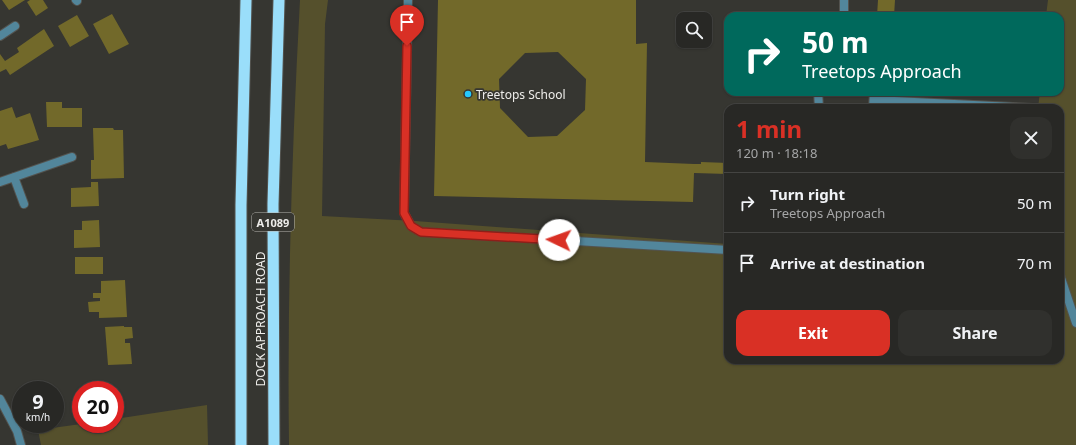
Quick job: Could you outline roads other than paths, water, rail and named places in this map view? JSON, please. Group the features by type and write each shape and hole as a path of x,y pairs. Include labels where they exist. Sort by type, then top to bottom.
{"highway":[{"name":"DOCK APPROACH ROAD","path":"241,445 241,205 246,0"},
{"name":"DOCK APPROACH ROAD","path":"274,445 273,204 279,0"}],"street":[{"path":"408,0 404,213 411,226 421,232 724,250"},
{"path":"844,0 844,12"},
{"path":"0,36 16,26"},
{"path":"874,100 907,104"},
{"path":"0,182 72,157"},
{"path":"14,176 24,204"},
{"path":"1064,287 1076,323"},
{"path":"0,399 17,431 21,445"}],"place":[{"name":"Treetops School","path":"468,94"}]}
